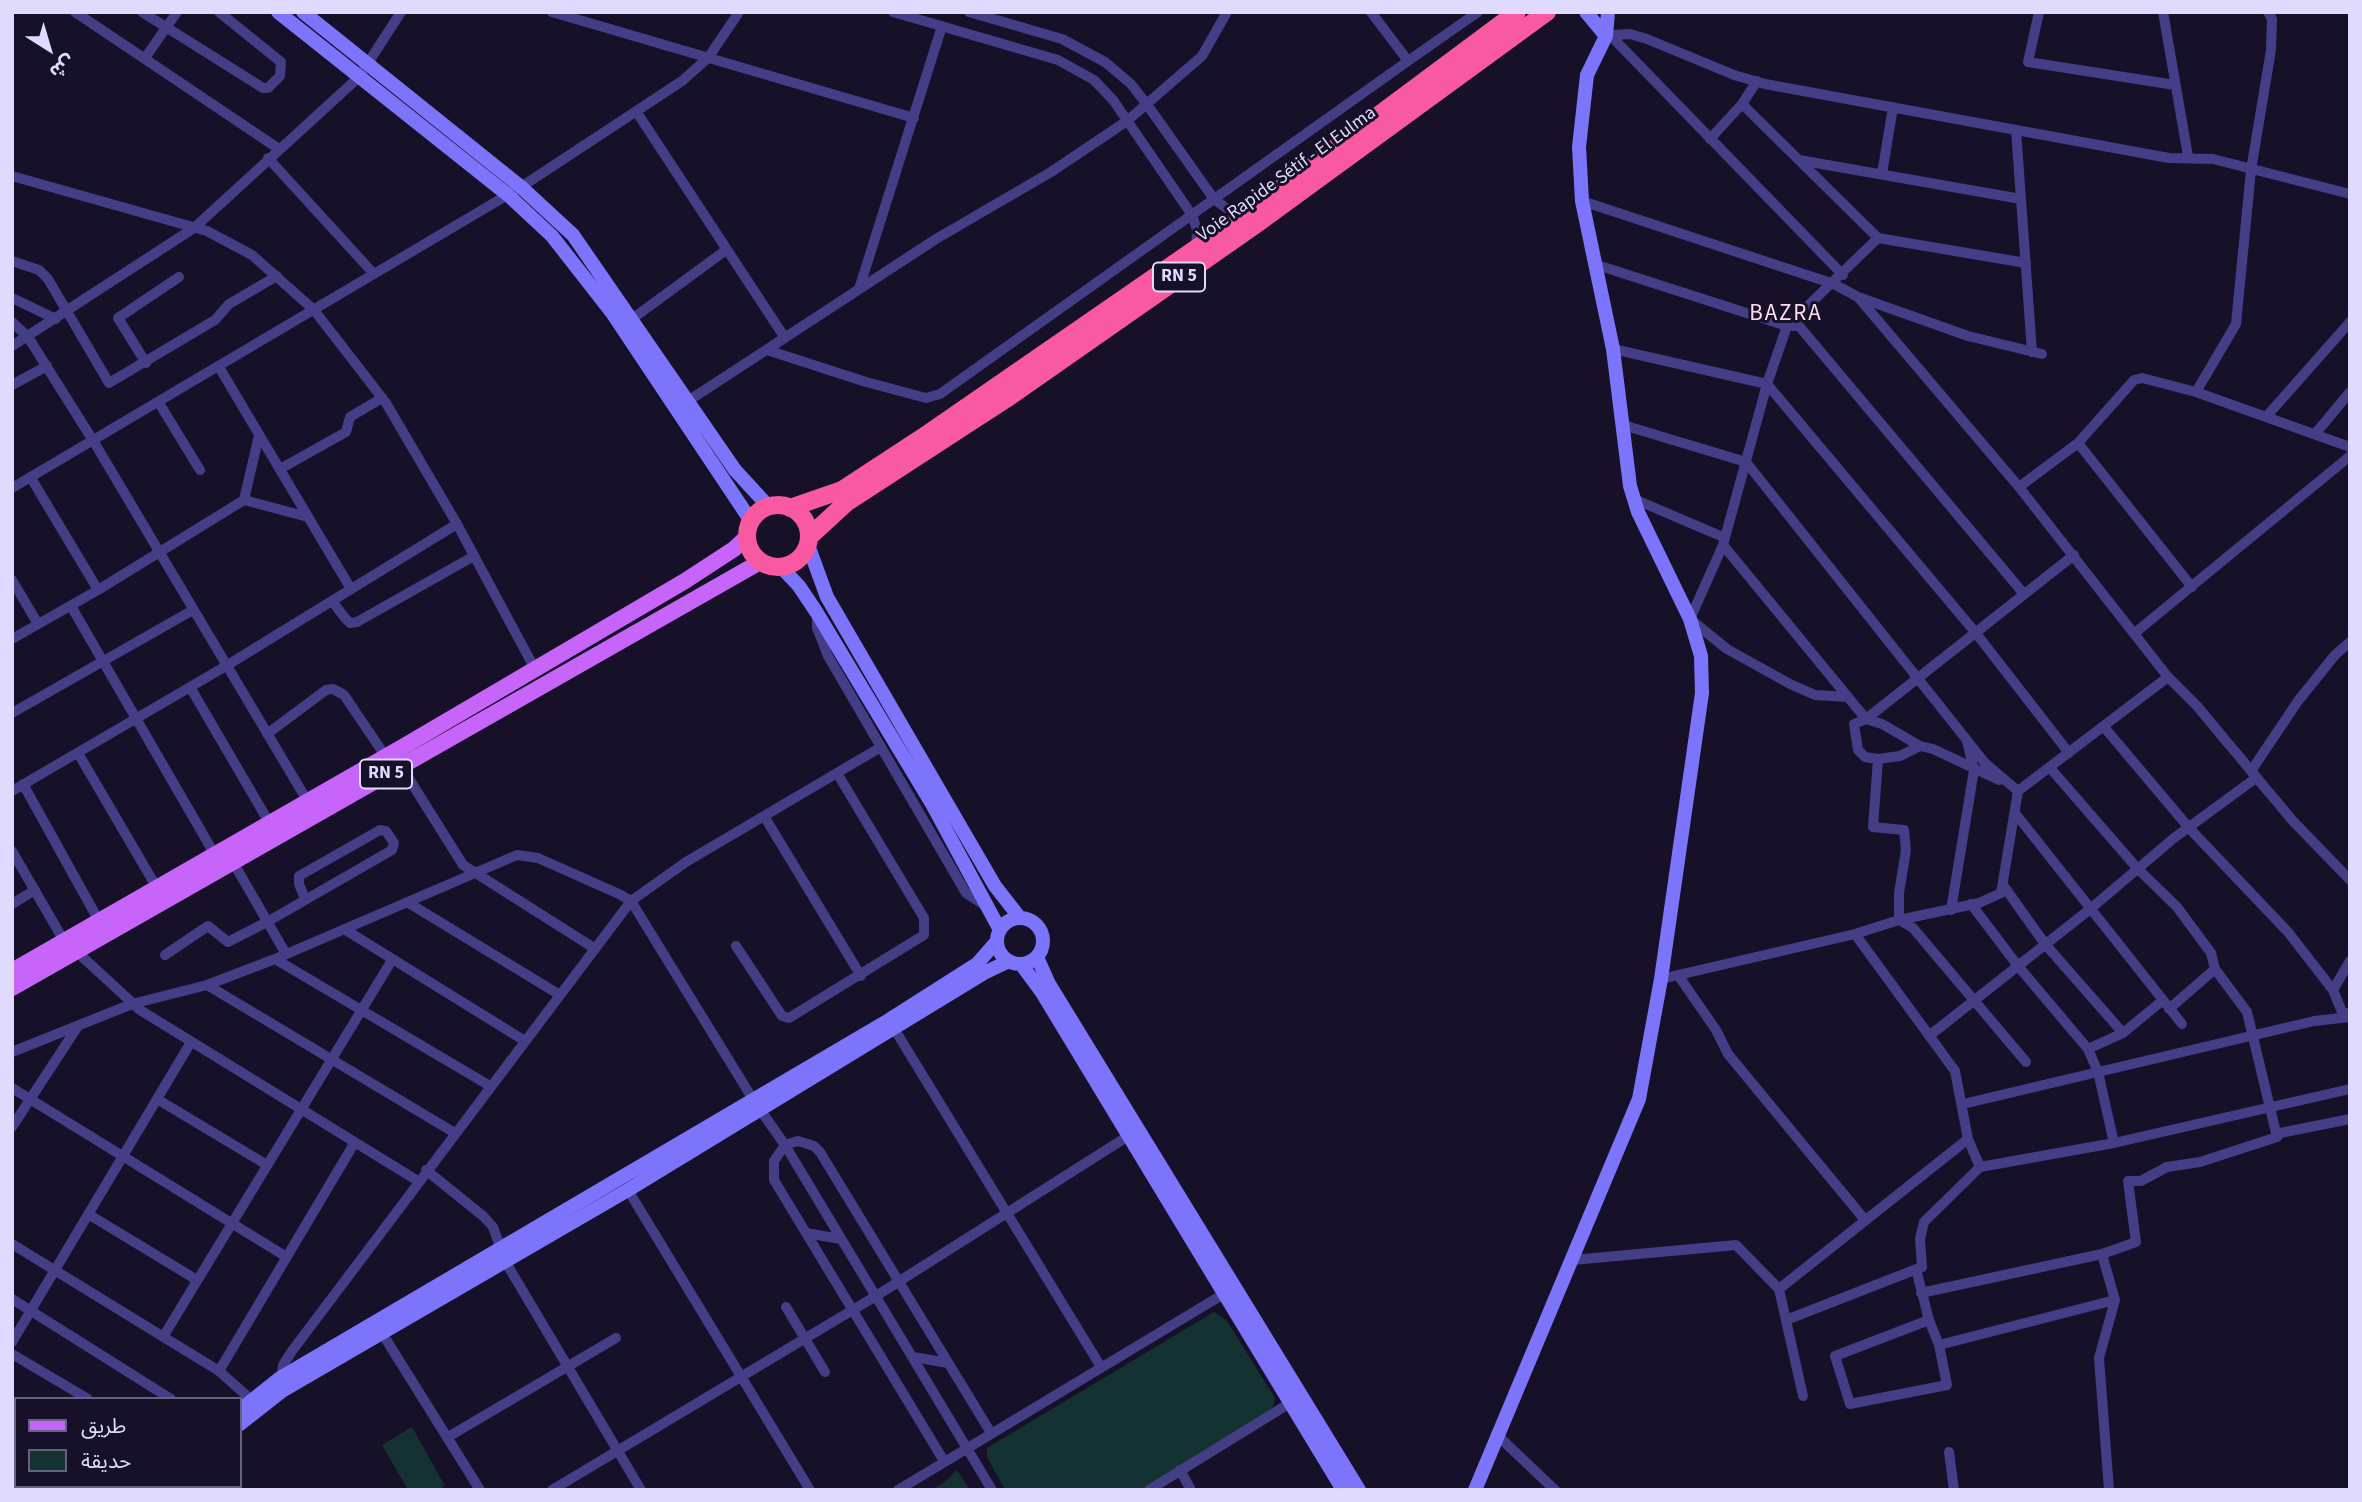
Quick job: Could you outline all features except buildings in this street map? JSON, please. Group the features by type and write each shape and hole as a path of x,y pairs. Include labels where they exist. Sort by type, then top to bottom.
{"highway":[{"name":"Voie Rapide Sétif - El Eulma","path":"790,508 842,490 872,472 1246,214 1517,12"},
{"name":"Voie Rapide Sétif - El Eulma","path":"808,541 846,503 1006,399 1255,225 1547,12"},
{"path":"769,507 790,508 804,520 808,541 797,561 781,567 760,562 749,547 749,529 769,507"}],"main road":[{"name":"RN 5","path":"12,988 70,946 99,921 308,803 684,581 734,550 749,529"},
{"name":"RN 5","path":"12,971 70,946 233,862 760,562"}],"street":[{"path":"75,12 279,149"},
{"path":"142,12 262,88 272,85 280,76 281,62 219,12"},
{"path":"145,58 177,12"},
{"path":"278,12 508,195 552,236 598,294 749,529"},
{"path":"303,12 521,187 573,235 735,470 769,507"},
{"path":"12,346 194,228 359,77 401,12"},
{"path":"552,12 575,16 914,118"},
{"path":"12,488 94,442 521,187 681,81 708,58 739,12"},
{"path":"893,12 1071,65 1104,90 1192,215 1197,230 1196,249"},
{"path":"969,12 1077,45 1119,72 1148,106 1214,199 1226,208 1246,214"},
{"path":"688,401 936,239 1051,172 1128,121 1202,56 1227,12"},
{"path":"1371,12 1408,61"},
{"path":"766,349 866,382 926,398 940,394 1478,12"},
{"path":"1586,12 1843,275"},
{"path":"1475,1490 1496,1434 1573,1260 1639,1098 1661,979 1702,693 1701,656 1690,619 1634,499 1613,349 1583,201 1579,147 1587,75 1609,36 1608,12"},
{"path":"2039,12 2028,62 2175,85"},
{"path":"2163,12 2188,156"},
{"path":"2196,392 2236,324 2251,170 2271,50 2272,19 2268,12"},
{"path":"859,289 942,26"},
{"path":"1609,36 1630,34 1647,39 1757,81 2169,158 2188,156 2213,159 2350,194"},
{"path":"1710,139 1742,104 1757,81"},
{"path":"1742,104 1878,238 2026,263"},
{"path":"1882,174 1893,107"},
{"path":"636,111 785,338"},
{"path":"1583,201 1834,284 1858,297 1968,336 2037,353 2026,263 2016,130"},
{"path":"268,158 374,274"},
{"path":"1799,160 2021,199"},
{"path":"12,176 207,231 252,255 314,310 382,398 457,524 535,669"},
{"path":"1690,619 1723,541 1767,384 1787,326 1834,284 1878,238"},
{"path":"632,319 726,250"},
{"path":"12,261 43,272 109,383 215,320 229,304 276,276"},
{"path":"1594,264 1787,326 1798,326 1809,335 2024,594"},
{"path":"146,363 118,318 179,277"},
{"path":"1858,297 2019,487 2136,632 2168,677 2328,861 2350,880"},
{"path":"12,298 56,319"},
{"path":"12,322 28,337 94,442 308,803"},
{"path":"2266,416 2350,322"},
{"path":"1613,349 1767,384 1975,632 2070,753"},
{"path":"12,385 47,366"},
{"path":"219,367 351,589"},
{"path":"2019,487 2078,443 2134,380 2142,378 2196,392 2315,434 2349,455 2136,632"},
{"path":"2315,434 2350,392"},
{"path":"279,469 345,432 349,428 350,417 382,398"},
{"path":"159,403 200,470"},
{"path":"1623,425 1746,462 2005,782"},
{"path":"244,500 259,435"},
{"path":"2078,443 2192,586"},
{"path":"31,478 98,590"},
{"path":"1634,499 1723,541 1866,719 1920,746 1933,748 2005,782 2018,791"},
{"path":"12,639 98,590 244,500 308,517"},
{"path":"12,790 226,666 457,524"},
{"path":"12,1244 219,1371 250,1405 757,1106 895,1030 975,978 1037,957 1043,946 1042,933 1034,923 1020,918 995,886 827,597 808,541"},
{"path":"1920,746 1900,756 1878,759 1865,757 1858,750 1854,724 1866,719 2074,555"},
{"path":"332,601 350,623 357,622 474,556"},
{"path":"781,567 799,586 817,613 991,908 999,935 1000,953 1015,963 1134,1133"},
{"path":"12,580 38,624"},
{"path":"71,606 134,720 215,855"},
{"path":"12,713 193,610"},
{"path":"817,613 817,628 828,656 966,893 991,908"},
{"path":"1690,619 1727,649 1790,684 1815,695 1848,697"},
{"path":"1929,1036 2089,910 2254,774 2298,701 2335,655 2350,642"},
{"path":"1661,979 1856,934 1899,920 1951,910 1993,898 2001,893 2003,885 2018,791 2051,769 2168,677"},
{"path":"190,687 270,824"},
{"path":"267,734 326,691 333,689 344,695 386,757"},
{"path":"2104,727 2190,828 2288,932 2333,990 2342,1012 2350,1015"},
{"path":"1951,910 1974,769 1966,737"},
{"path":"281,1385 283,1365 292,1351 631,901 664,876 881,747"},
{"path":"78,752 157,888"},
{"path":"1878,759 1872,827 1903,830 1906,850 1899,892 1899,920"},
{"path":"401,766 463,865 594,948"},
{"path":"2051,769 2137,868 2177,907 2211,953 2215,969 2247,1012 2277,1137"},
{"path":"736,946 782,1016 795,1016 924,935 924,918 837,773"},
{"path":"23,785 99,921"},
{"path":"2015,813 2089,910 2182,1024"},
{"path":"764,816 861,976"},
{"path":"165,955 208,926 228,942 267,922 392,850 394,844 386,831 380,830 302,874 298,880 305,899"},
{"path":"12,851 70,946 132,1004 418,1181"},
{"path":"12,1052 132,1004 207,985 275,959 517,856 526,855 631,901 757,1106 785,1145 992,1490"},
{"path":"233,862 286,954"},
{"path":"2003,885 2045,944 2123,1033"},
{"path":"12,904 35,891"},
{"path":"407,902 560,995"},
{"path":"1971,904 2018,966 2088,1049 2098,1072 2114,1143"},
{"path":"281,1385 383,1333 503,1255 628,1190 972,967 1009,922 1020,918"},
{"path":"1899,920 1913,928 2026,1062"},
{"path":"344,929 525,1041"},
{"path":"1856,934 1955,1071 1968,1139 1979,1167"},
{"path":"1037,957 1049,984 1134,1133 1296,1399 1359,1490"},
{"path":"275,959 490,1086"},
{"path":"163,1337 392,960"},
{"path":"2333,990 2350,961"},
{"path":"2088,1049 2123,1033 2215,969"},
{"path":"1678,975 1716,1030 1728,1054 1865,1220"},
{"path":"207,985 455,1133"},
{"path":"1963,1104 2314,1021 2350,1015"},
{"path":"12,1127 79,1026"},
{"path":"895,1030 1101,1367"},
{"path":"12,1342 191,1042"},
{"path":"12,1088 285,1256"},
{"path":"1786,1320 1922,1267 1920,1239 1924,1222 1979,1167 2114,1143 2350,1089"},
{"path":"157,1099 267,1165"},
{"path":"1921,1293 2102,1254 2136,1242 2128,1181 2141,1181 2167,1167 2200,1162 2277,1137 2280,1133 2350,1119"},
{"path":"552,1490 876,1296 1134,1133"},
{"path":"1779,1289 1968,1139"},
{"path":"944,1461 774,1180 774,1161 785,1145 798,1141 814,1146 820,1152 991,1433"},
{"path":"219,1371 355,1142"},
{"path":"426,1170 484,1216 497,1234 503,1255 641,1490"},
{"path":"628,1190 810,1490"},
{"path":"88,1214 197,1280"},
{"path":"806,1233 841,1239"},
{"path":"1573,1260 1736,1245 1779,1289 1803,1396"},
{"path":"2102,1254 2115,1300 2099,1358 2109,1490"},
{"path":"1916,1269 1928,1320 1939,1345 1947,1385 1850,1404 1835,1356 1928,1320"},
{"path":"898,1490 1229,1290"},
{"path":"12,1299 168,1397"},
{"path":"1939,1345 2115,1300"},
{"path":"786,1307 825,1372"},
{"path":"383,1333 480,1490"},
{"path":"448,1437 616,1338"},
{"path":"12,1354 85,1397"},
{"path":"913,1357 948,1363"},
{"path":"1149,1490 1296,1399"},
{"path":"1296,1399 1343,1490"},
{"path":"1496,1434 1555,1490"},
{"path":"1949,1452 1954,1490"},
{"path":"1180,1470 1191,1490"}],"green space":[{"path":"1214,1312 1227,1321 1275,1398 1272,1410 1141,1490 1005,1490 987,1457 987,1448"},
{"path":"412,1427 445,1486 439,1490 408,1490 382,1445"},
{"path":"957,1470 970,1490 932,1490 942,1484"}],"district":[{"name":"BAZRA","path":"1786,315"}]}
